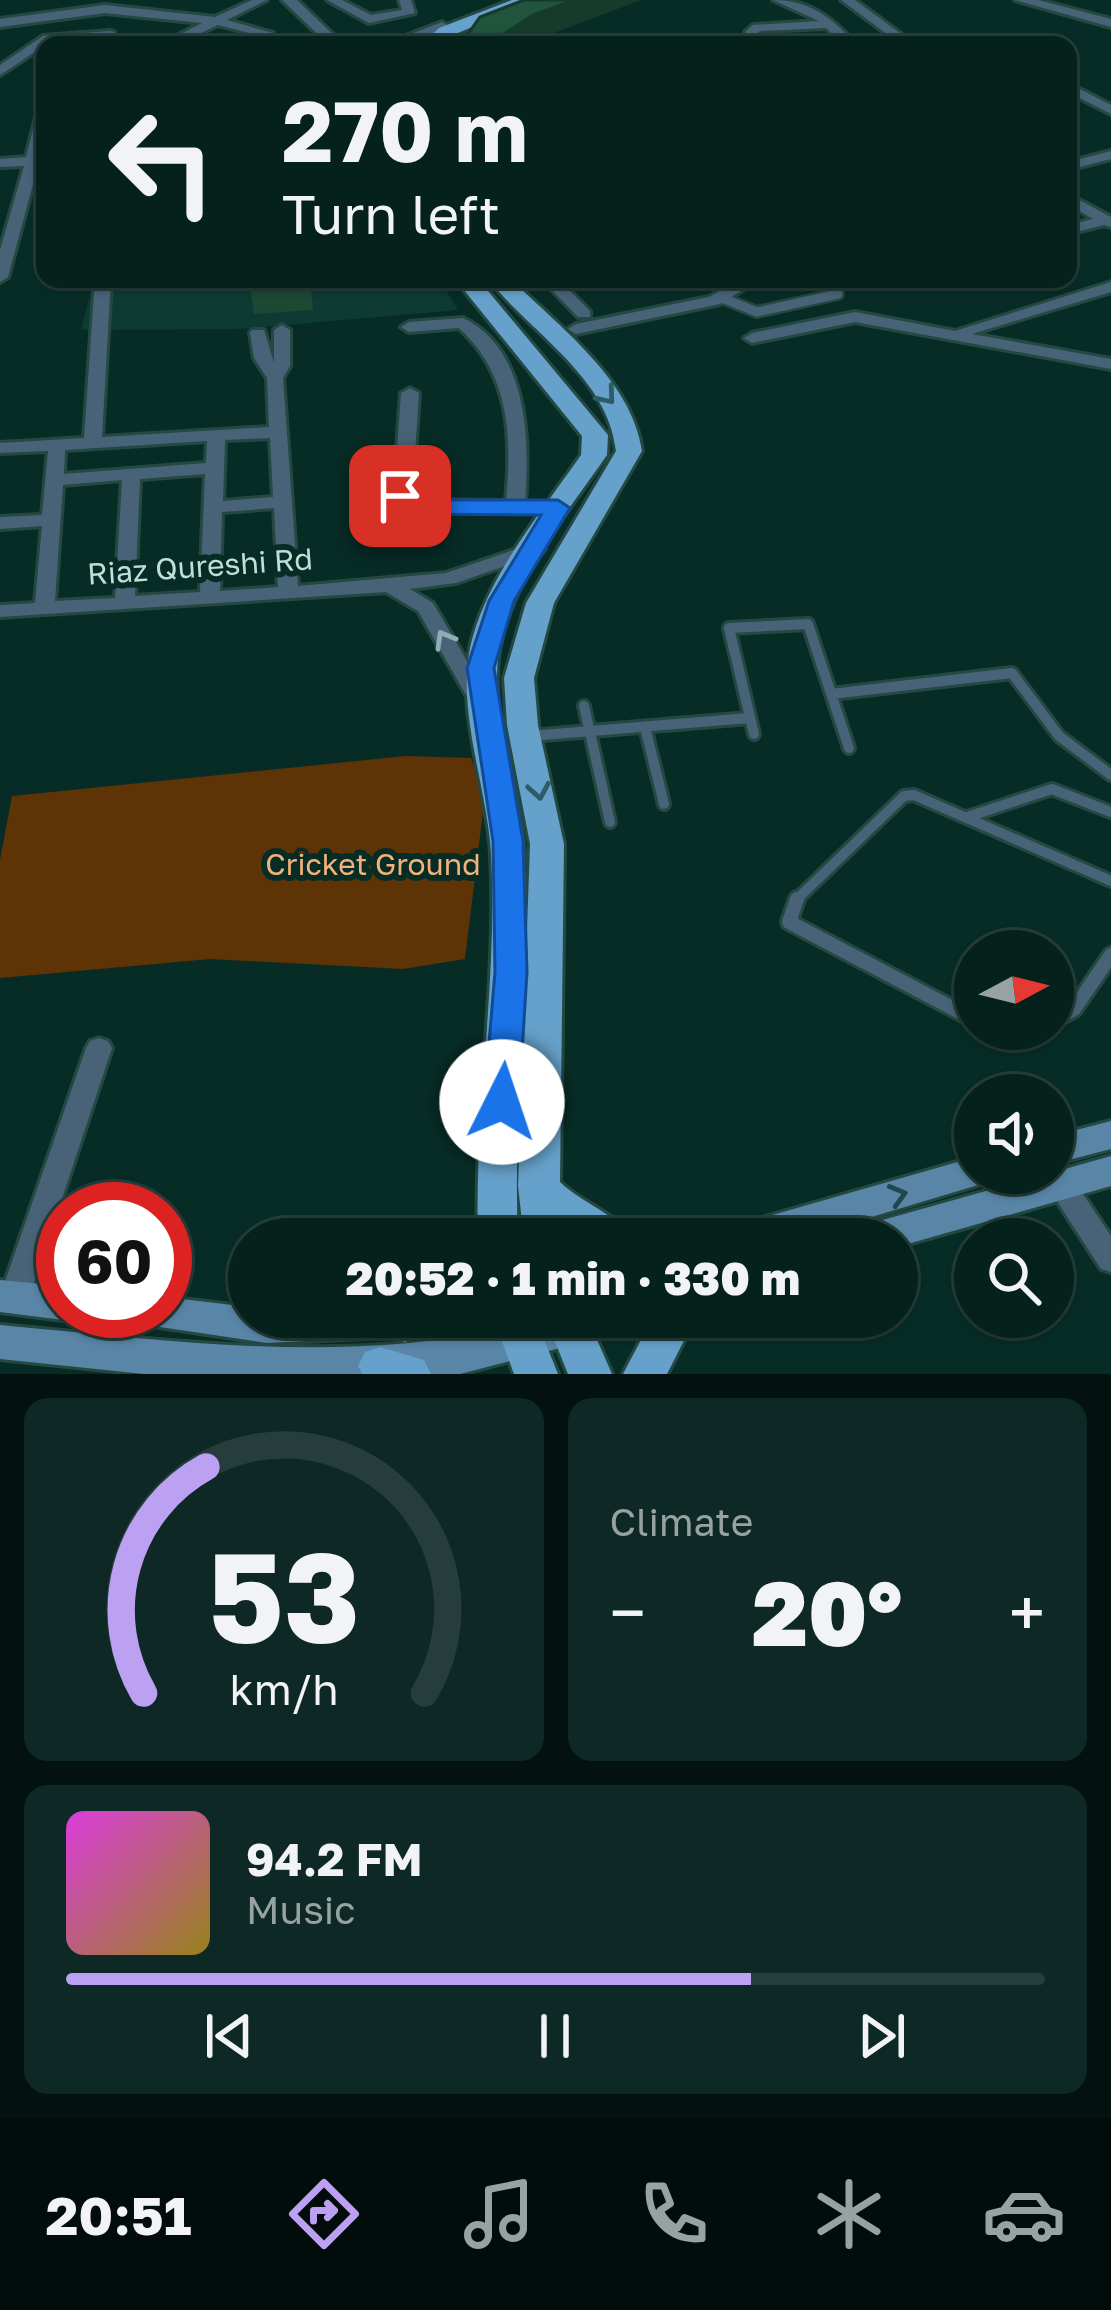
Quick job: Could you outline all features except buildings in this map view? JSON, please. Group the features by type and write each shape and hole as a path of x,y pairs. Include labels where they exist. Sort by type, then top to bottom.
{"main road":[{"path":"425,36 506,0"},
{"path":"441,36 532,7"},
{"path":"473,288 595,435 594,455 558,508 488,633 481,668 483,708 508,841 511,972 492,1218"},
{"path":"508,288 577,361 631,434 628,451 525,643 518,704 547,840 538,1186 542,1218"},
{"path":"1074,1157 1111,1135"},
{"path":"1074,1168 1111,1171"},
{"path":"817,1218 954,1178"},
{"path":"538,1186 573,1218"},
{"path":"918,1221 988,1194"},
{"path":"495,1198 496,1218"},
{"path":"192,1317 228,1321"},
{"path":"574,1338 590,1374"},
{"path":"645,1374 663,1338"},
{"path":"0,1342 394,1370 524,1345"}],"street":[{"path":"184,36 261,0"},
{"path":"289,0 329,36"},
{"path":"333,0 369,19 410,13 405,0"},
{"path":"778,0 803,6 842,36"},
{"path":"847,0 897,36"},
{"path":"1022,0 1111,20"},
{"path":"1038,0 1111,20"},
{"path":"0,23 97,5 217,21 268,35"},
{"path":"84,33 97,5"},
{"path":"503,28 532,7"},
{"path":"70,36 110,34 137,11"},
{"path":"753,36 758,28 829,24"},
{"path":"414,36 442,26"},
{"path":"4,64 36,43"},
{"path":"1077,92 1111,110"},
{"path":"1077,103 1091,100"},
{"path":"1077,164 1111,155"},
{"path":"0,163 36,167 21,197 0,277"},
{"path":"0,197 21,197"},
{"path":"1077,203 1108,222"},
{"path":"1077,228 1108,222"},
{"path":"956,333 1111,287"},
{"path":"93,441 102,288"},
{"path":"556,288 580,321 722,298 738,288"},
{"path":"752,338 841,316 1111,364"},
{"path":"409,327 463,323 494,358 516,405 520,459 515,508"},
{"path":"275,378 282,366 282,329"},
{"path":"258,333 262,358 275,378 288,591"},
{"path":"410,392 402,505 558,508"},
{"path":"0,448 278,432"},
{"path":"210,595 216,435"},
{"path":"45,608 57,444"},
{"path":"53,480 214,468"},
{"path":"125,601 131,474"},
{"path":"213,507 284,502"},
{"path":"0,523 49,520"},
{"name":"Riaz Qureshi Rd","path":"0,611 390,586 449,579 536,549"},
{"path":"390,586 426,607 483,708"},
{"path":"7,1297 99,1048"},
{"path":"1073,1194 1111,1260"}],"lane":[{"path":"722,298 757,313 838,294"},
{"path":"754,734 729,628 808,624 849,748"},
{"path":"831,694 1012,673 1059,736 1111,775"},
{"path":"584,706 610,822"},
{"path":"527,736 749,718"},
{"path":"645,727 664,804"},
{"path":"970,816 1052,789 1108,806"},
{"path":"954,1009 826,945 789,922 787,914 904,796 924,796 1111,881"},
{"path":"1074,1009 1111,955"}],"shaded area":[{"path":"92,288 445,288 458,310 239,329 81,330"}],"green space":[{"name":"Cricket Ground","path":"406,756 471,758 485,795 465,959 403,969 210,959 0,978 0,860 12,796"}],"route":[{"path":"400,496 402,505 415,507 558,508 502,601 488,633 481,668 483,708 508,841 511,972 502,1102"}]}
